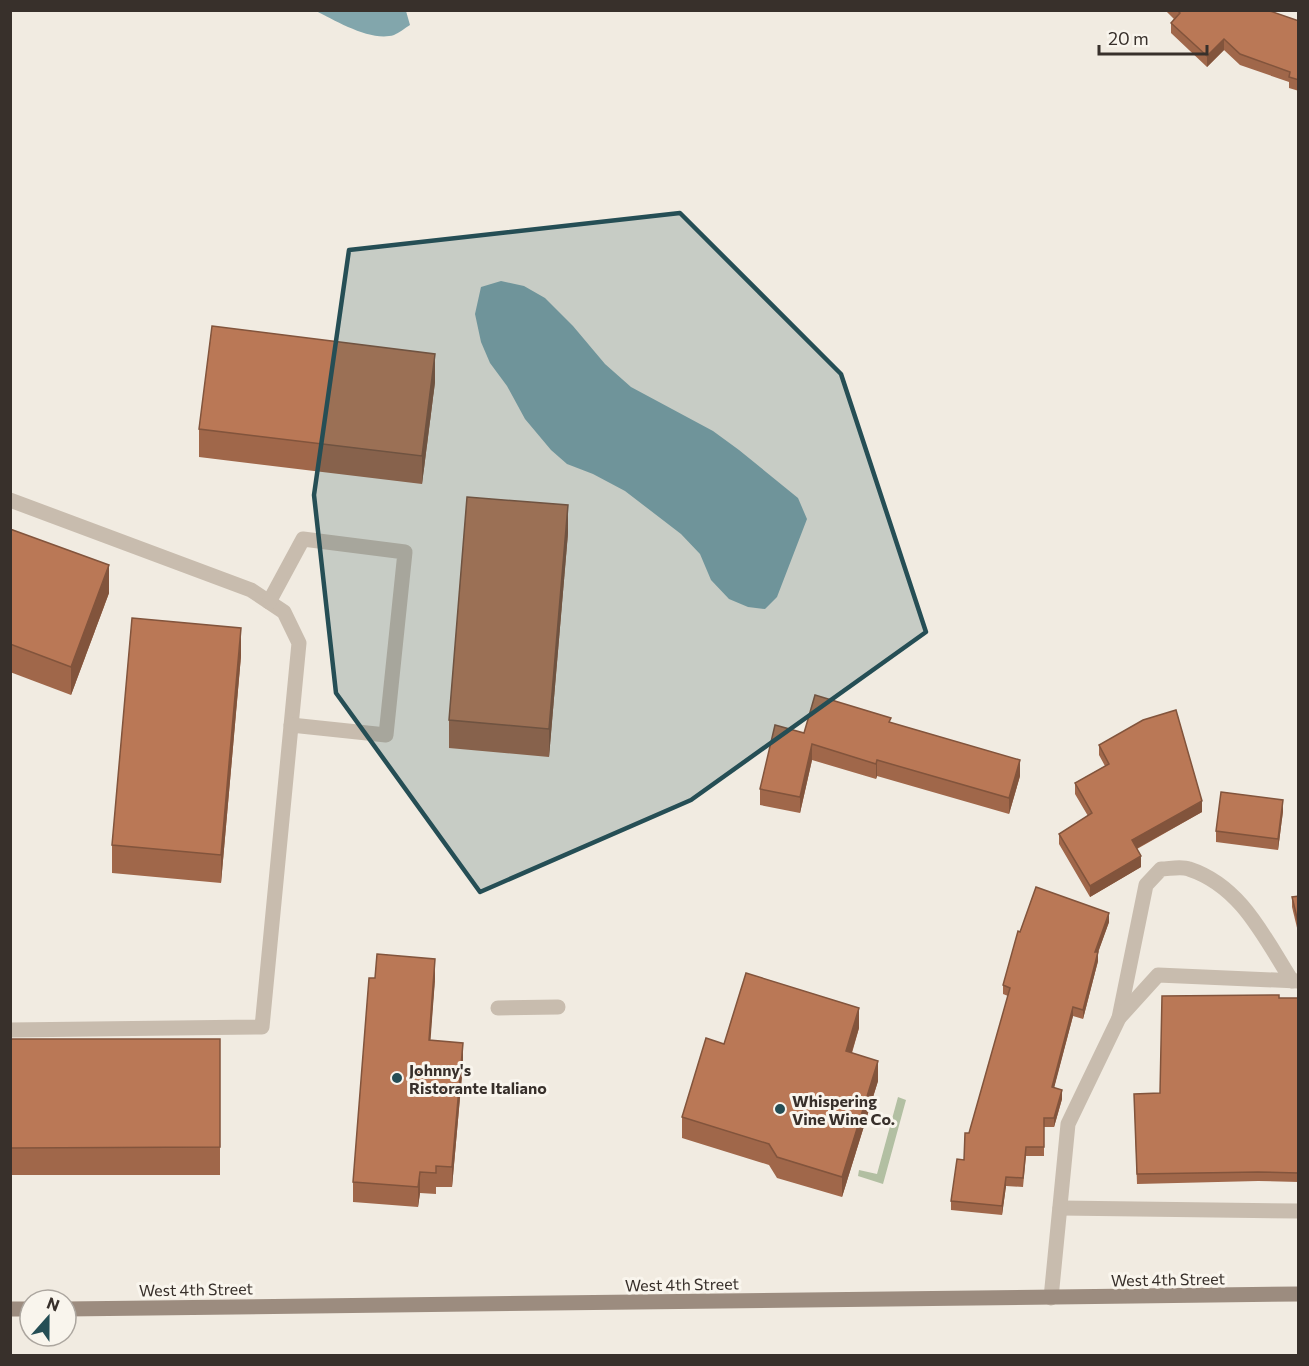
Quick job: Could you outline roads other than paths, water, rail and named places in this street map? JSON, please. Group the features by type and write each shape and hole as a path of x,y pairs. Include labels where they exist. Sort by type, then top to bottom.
{"main road":[{"name":"West 4th Street","path":"78,1309 1299,1294"}],"street":[{"path":"10,500 251,590 284,612 299,643 262,1027 10,1030"},
{"path":"269,602 303,539 405,552 386,735 291,725"},
{"path":"1052,1298 1068,1124 1119,1018 1146,885 1161,869 1187,868 1223,886 1250,914 1295,981"},
{"path":"1119,1018 1158,975 1295,981"},
{"path":"498,1008 558,1007"},
{"path":"1060,1208 1299,1210"}],"water":[{"path":"316,11 406,11 410,25 394,35 375,36 343,25"},
{"path":"501,281 524,286 545,298 573,326 605,364 631,387 713,431 798,498 807,519 777,597 765,609 748,607 729,599 711,580 700,554 681,534 625,491 593,474 567,464 551,450 525,419 507,386 490,363 481,342 475,314 481,287"}],"place":[{"name":"Johnny's Ristorante Italiano","path":"397,1078"},
{"name":"Whispering Vine Wine Co.","path":"780,1109"}]}
